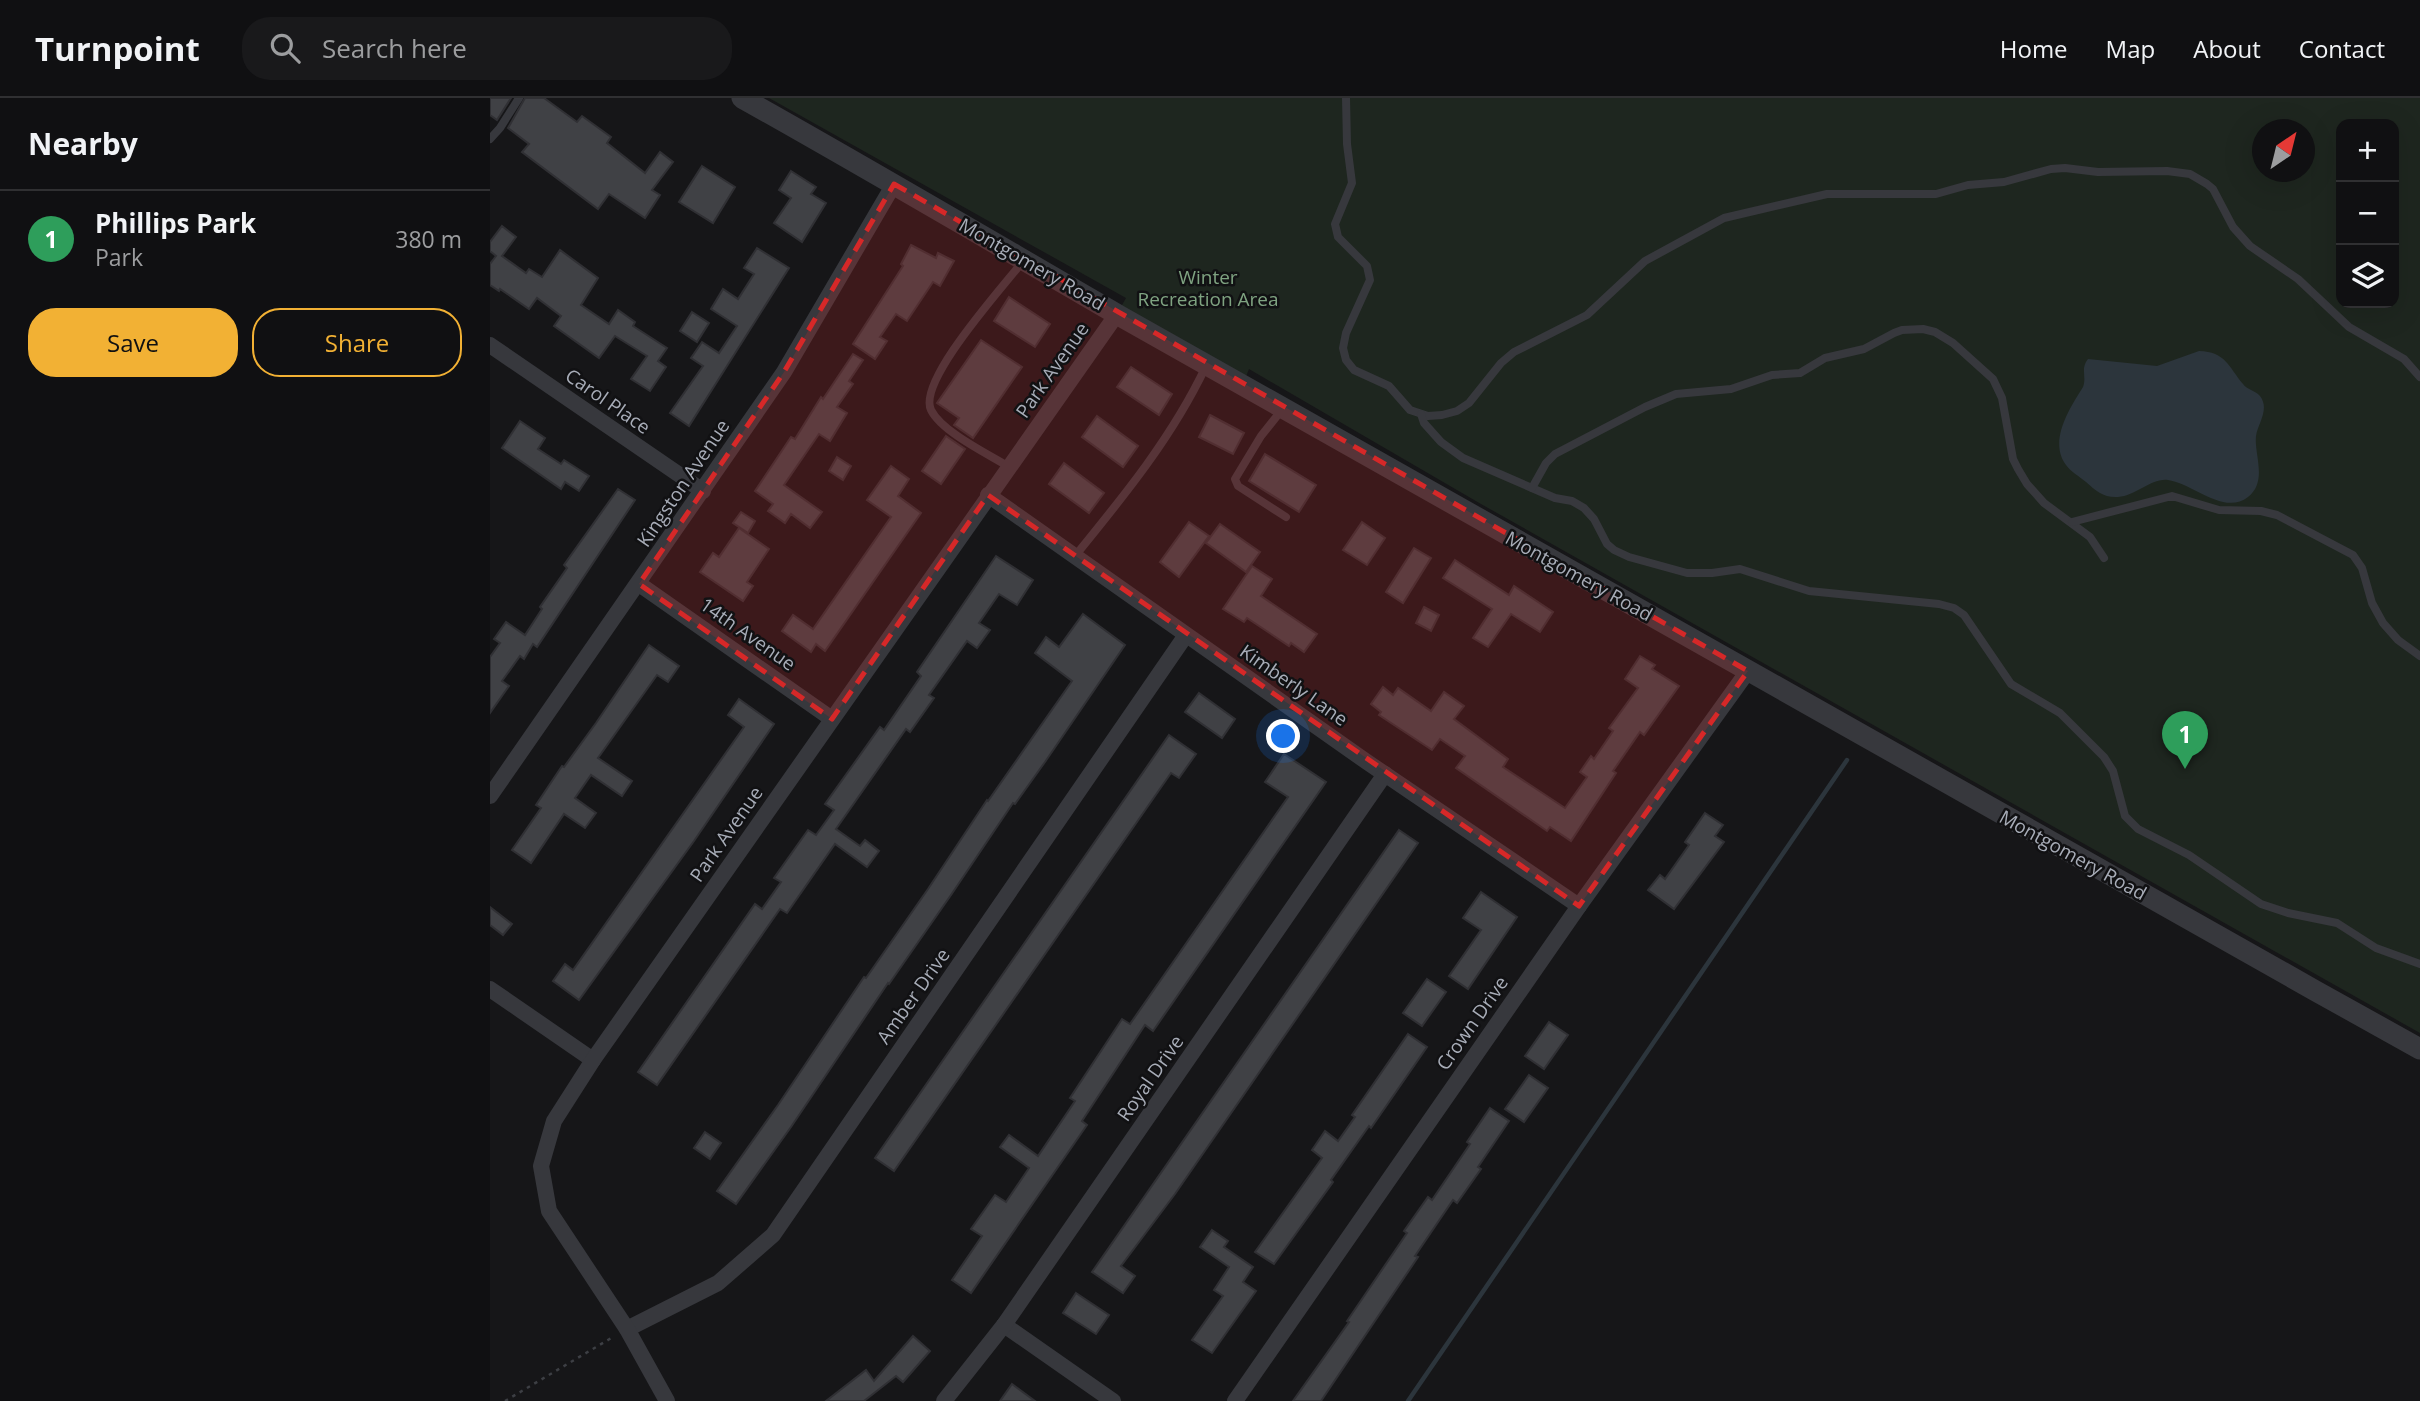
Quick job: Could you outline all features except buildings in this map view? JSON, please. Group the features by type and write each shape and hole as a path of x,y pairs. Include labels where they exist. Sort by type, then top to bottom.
{"street":[{"name":"Montgomery Road","path":"742,98 1283,409 2420,1049"},
{"name":"Kingston Avenue","path":"490,796 783,372 894,184"},
{"name":"Park Avenue","path":"667,1401 549,1211 541,1166 554,1121 593,1060 1117,314"},
{"name":"Carol Place","path":"490,345 703,491"},
{"name":"Kimberly Lane","path":"988,495 1385,775 1578,906"},
{"name":"14th Avenue","path":"639,584 832,719"},
{"name":"Amber Drive","path":"622,1332 718,1283 773,1236 1186,635"},
{"name":"Crown Drive","path":"1234,1401 1578,906 1748,671"},
{"name":"Royal Drive","path":"944,1401 1004,1325 1385,775"},
{"path":"490,989 593,1060"},
{"path":"1004,1325 1114,1401"}],"lane":[{"path":"490,139 519,98"},
{"path":"1346,98 1347,144 1352,183 1337,214 1335,225 1339,237 1367,266 1370,280 1343,341 1344,353 1353,370 1384,383 1406,407 1421,414 1442,415 1462,408 1514,352 1587,316 1645,261 1724,218 1827,194 1936,194 1968,185 2004,182 2065,169 2098,172 2168,171 2199,178 2213,189 2233,227 2250,246 2298,279 2349,327 2404,359 2420,377"},
{"path":"1009,467 942,424 931,409 929,398 940,370 1024,260"},
{"path":"1532,488 1546,463 1555,454 1665,398 1689,391 1731,389 1772,375 1800,373 1825,358 1864,349 1894,333 1915,328 1942,335 1993,379 2002,398 2013,459 2018,469 2035,493 2090,537 2104,558"},
{"path":"1075,556 1121,500 1176,422 1207,365"},
{"path":"1283,409 1261,436 1235,479 1238,486 1286,517"},
{"path":"1421,414 1424,423 1450,450 1479,466 1584,508 1594,519 1607,544 1629,557 1687,573 1740,569 1809,591 1939,604 1959,610 2011,684 2060,713 2109,763 2125,816 2138,830 2189,855 2261,904 2288,914 2337,923 2376,948 2420,964"},
{"path":"2072,522 2172,496 2219,510 2261,511 2277,515 2353,555 2362,568 2372,604 2383,624 2398,640 2420,656"}],"path":[{"path":"505,1401 622,1332"}],"highlighted area":[{"path":"894,184 1748,671 1579,906 988,495 832,719 639,584 784,372"}],"green space":[{"name":"Winter Recreation Area","path":"769,98 2420,98 2420,1033 1481,504 1249,369 1245,379 1117,314 1126,298"}],"shaded area":[{"path":"2199,351 2221,357 2245,386 2258,394 2263,401 2264,411 2256,436 2259,476 2254,491 2248,497 2239,502 2218,501 2168,480 2156,482 2125,496 2108,496 2097,491 2068,468 2061,456 2060,435 2067,415 2083,387 2084,366 2088,359 2157,366"}],"waterway":[{"path":"1408,1401 1847,760"}],"place":[{"name":"Phillips Park","path":"2185,769"}]}
